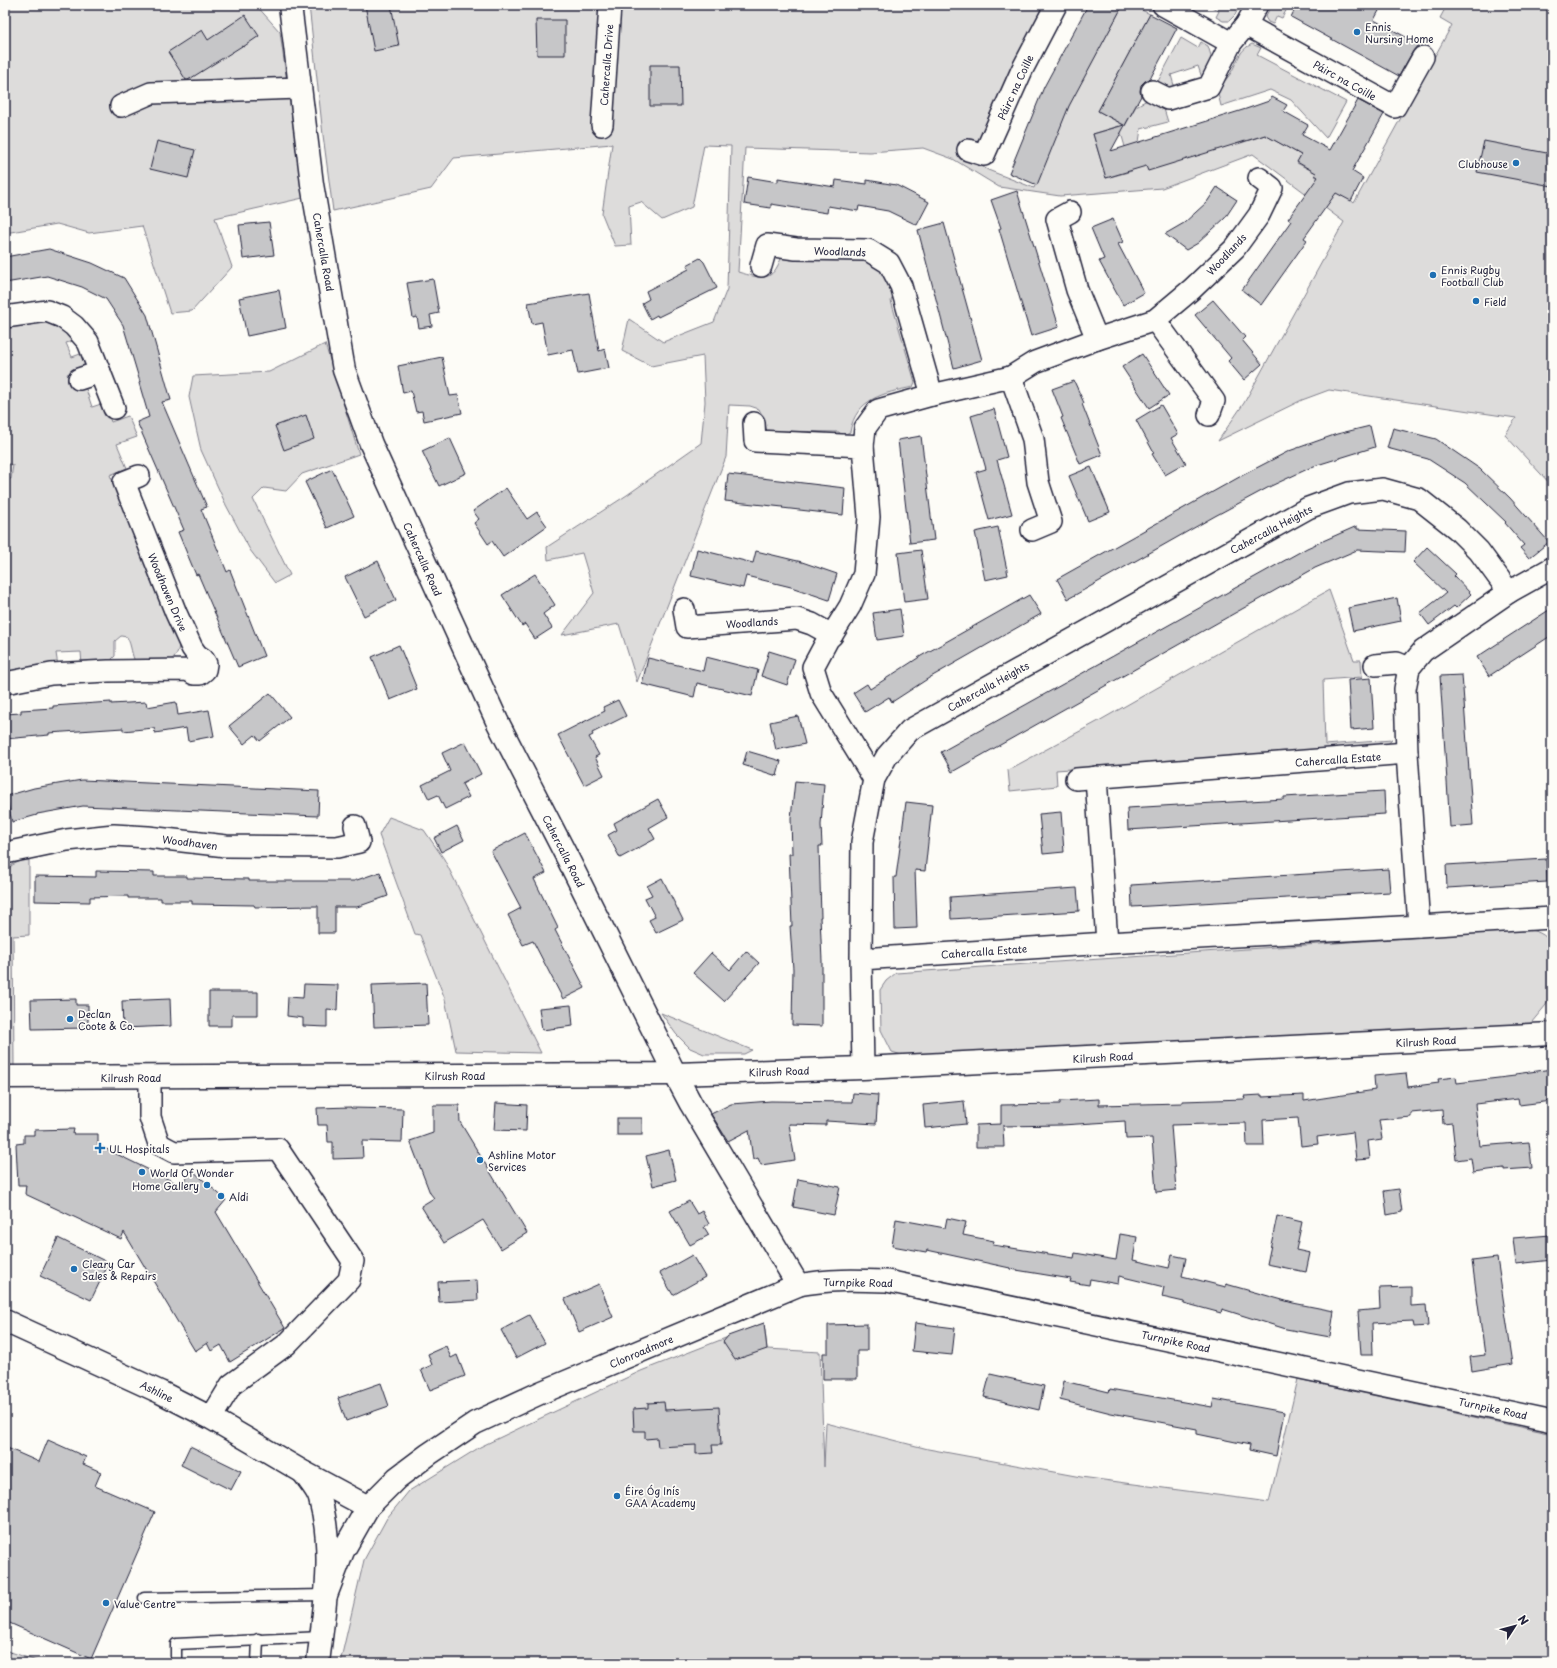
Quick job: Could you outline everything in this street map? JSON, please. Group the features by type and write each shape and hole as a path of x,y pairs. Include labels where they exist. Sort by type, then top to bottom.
{"street":[{"name":"Cahercalla Road","path":"290,5 312,184 344,370 371,444 497,721 571,864 675,1074"},
{"name":"Cahercalla Drive","path":"602,124 610,5"},
{"name":"Páirc na Coille","path":"968,150 984,155 1022,70 1056,5"},
{"path":"1162,5 1231,43"},
{"path":"1152,91 1168,100 1209,87 1231,43 1246,25 1257,5"},
{"name":"Páirc na Coille","path":"1246,25 1395,107 1423,57"},
{"path":"121,106 151,93 300,88"},
{"name":"Woodlands","path":"874,779 821,693 813,667 828,639 850,606 864,574 868,517 863,446 865,428 878,410 932,395 1011,377 1035,362 1097,339 1155,320 1192,289 1235,248 1259,215 1272,188 1259,178"},
{"path":"1070,212 1057,219 1077,290 1097,339"},
{"name":"Woodlands","path":"761,266 768,245 796,249 868,250 889,263 901,286 932,395"},
{"path":"5,318 47,311 62,317 74,326 88,342 114,408"},
{"path":"1155,320 1214,401 1209,415"},
{"path":"79,379 100,372"},
{"path":"1011,377 1033,439 1038,482 1051,522 1032,530"},
{"path":"754,422 755,441 863,446"},
{"name":"Woodhaven Drive","path":"5,683 51,674 188,670 194,674 200,674 205,670 206,664 203,659 197,656 192,648 176,613 124,482 139,476"},
{"name":"Cahercalla Heights","path":"874,779 887,756 910,730 1308,508 1349,493 1383,489 1419,499 1457,529 1479,551 1508,592"},
{"path":"1419,926 1407,753 1405,688 1409,668 1423,651 1508,592 1552,568"},
{"name":"Woodlands","path":"684,609 687,627 797,619 812,624 832,635"},
{"path":"1375,665 1397,663 1409,668"},
{"name":"Cahercalla Estate","path":"1107,943 1086,778 1407,753"},
{"path":"864,1068 860,959 862,842 874,779"},
{"name":"Woodhaven","path":"5,853 67,840 114,835 148,837 226,846 338,848 359,842 355,826"},
{"name":"Cahercalla Estate","path":"860,959 1107,943 1552,918"},
{"name":"Kilrush Road","path":"5,1077 675,1074 864,1068 1552,1034"},
{"path":"675,1074 690,1104 798,1285"},
{"path":"150,1077 150,1117 159,1144 174,1152 278,1149 353,1261 349,1280 288,1344 231,1385 211,1418"},
{"name":"Turnpike Road","path":"798,1285 820,1280 887,1281 1552,1421"},
{"name":"Clonroadmore","path":"326,1595 342,1551 368,1506 397,1478 475,1423 540,1393 798,1285"},
{"name":"Ashline","path":"8,1325 160,1392 211,1418 303,1472 368,1506"},
{"path":"303,1472 320,1497 327,1551 326,1595 318,1663"}],"lane":[{"path":"144,1598 326,1595"},
{"path":"176,1660 176,1644 320,1637"},
{"path":"257,1663 258,1639"}],"shaded area":[{"path":"5,5 256,5 280,32 303,198 215,218 232,267 192,311 170,313 142,226 89,233 57,224 5,233"},
{"path":"309,5 1048,5 980,139 972,142 963,139 960,153 988,170 1034,188 1070,103 1123,5 1131,5 1150,14 1098,111 1125,126 1136,106 1149,99 1164,109 1168,122 1141,129 1139,142 1238,144 1265,135 1301,155 1297,163 1316,173 1315,176 1334,186 1354,203 1452,25 1440,18 1447,5 1552,5 1552,486 1505,435 1516,418 1329,390 1302,400 1218,441 1244,403 1344,222 1253,154 1162,188 1060,196 999,187 953,159 923,148 870,152 745,148 738,272 766,277 774,271 782,256 804,259 854,261 856,256 880,269 895,292 891,301 915,382 913,387 882,395 865,404 858,411 850,432 841,436 839,432 777,431 771,436 768,436 764,419 759,409 750,406 729,405 726,457 637,682 619,624 562,635 594,593 582,553 548,560 547,547 627,495 701,443 705,402 703,356 651,366 622,351 629,319 663,342 714,322 727,289 731,146 704,145 692,207 662,220 641,202 629,206 631,245 615,246 602,214 612,144 454,158 431,189 333,211","holes":["1119,126 1132,171 1106,178 1093,134"]},
{"path":"1213,5 1240,5 1235,15 1229,21 1223,21 1216,17 1219,11 1212,7"},
{"path":"1272,5 1289,5 1282,18 1277,16 1273,24 1268,22 1265,17"},
{"path":"1181,38 1198,48 1201,42 1208,46 1213,62 1203,81 1198,66 1171,75 1175,89 1169,91 1156,85"},
{"path":"1252,44 1261,48 1257,55 1346,102 1326,138 1291,100 1270,90 1221,106 1218,94 1220,84 1230,75 1238,57 1246,47"},
{"path":"44,319 67,329 77,340 66,343 72,357 83,353 87,360 84,366 67,374 73,388 85,386 92,407 104,403 111,422 128,416 137,437 117,444 127,468 110,475 179,636 177,653 173,658 167,661 161,663 136,663 127,637 121,636 115,641 115,656 109,662 82,665 81,652 56,653 58,666 5,674 5,478 11,479 13,465 5,463 5,364 7,363 5,358 5,327"},
{"path":"325,344 359,454 302,474 286,491 264,488 253,499 290,575 275,583 250,550 226,505 201,450 189,397 193,376 269,372"},
{"path":"1329,590 1354,660 1361,660 1362,677 1323,680 1325,745 1392,740 1384,747 1056,770 1057,786 1010,791 1008,770 1097,722"},
{"path":"389,817 424,830 444,859 541,1053 456,1051 445,999 420,935 415,934 379,835"},
{"path":"23,860 29,860 29,935 13,936 14,1066 5,1066 5,935 7,916 5,874 12,865"},
{"path":"1525,930 1540,933 1552,943 1552,993 1546,1005 1531,1023 1523,1026 902,1055 892,1052 881,1030 880,990 886,981 896,973"},
{"path":"661,1013 752,1050 744,1054 704,1054 690,1048 676,1034"},
{"path":"764,1323 767,1349 820,1352 824,1467 826,1423 928,1449 1081,1477 1269,1502 1298,1379 1552,1434 1552,1663 340,1663 364,1560 387,1518 409,1491 480,1447 526,1425 641,1371"},
{"path":"5,1650 42,1663 5,1663"}],"building":[{"path":"365,5 391,5 399,46 374,51"},
{"path":"1088,5 1123,5 1069,106 1037,185 1009,173 1044,87"},
{"name":"Ennis Nursing Home","path":"1297,5 1382,5 1374,20 1419,44 1413,51 1399,76 1291,17"},
{"path":"1150,14 1177,28 1150,79 1141,85 1141,96 1111,151 1246,109 1269,101 1272,97 1287,105 1283,111 1308,125 1302,135 1330,150 1358,100 1384,114 1352,171 1363,178 1351,201 1336,193 1304,238 1307,240 1261,305 1242,290 1291,221 1288,219 1318,177 1315,175 1316,173 1297,162 1301,155 1265,135 1148,171 1146,166 1106,178 1093,134 1124,125 1098,111"},
{"path":"245,15 259,36 186,80 168,52 202,30 208,40"},
{"path":"536,20 565,20 565,55 537,55"},
{"path":"650,65 680,65 681,106 650,106"},
{"path":"157,141 195,150 188,178 150,169"},
{"name":"Clubhouse","path":"1484,141 1552,154 1552,186 1477,172"},
{"path":"748,177 778,182 778,178 835,187 836,180 867,184 867,180 896,185 929,202 917,225 888,211 859,206 858,211 828,206 827,213 771,204 771,208 744,204"},
{"path":"1217,187 1237,200 1225,218 1198,243 1186,250 1165,234 1184,223 1207,202"},
{"path":"1017,191 1059,327 1031,336 999,229 1001,228 991,200"},
{"path":"1113,219 1123,242 1118,244 1144,293 1123,305 1099,261 1104,259 1091,228"},
{"path":"269,222 274,255 243,259 239,225"},
{"path":"944,223 982,360 954,368 918,230"},
{"path":"49,249 92,263 124,278 147,315 171,400 162,402 207,507 201,509 227,572 230,570 264,656 238,667 198,574 196,575 178,532 184,530 137,422 149,417 123,325 106,299 82,287 47,276 5,283 5,257"},
{"path":"700,258 704,262 717,288 658,317 657,315 650,319 642,303 649,299 646,291 689,269 687,265"},
{"path":"433,279 439,313 430,315 432,326 419,328 417,317 413,318 407,283"},
{"path":"279,290 286,328 247,336 239,298"},
{"path":"589,293 599,351 605,349 609,368 578,374 573,350 548,355 542,322 532,324 528,303"},
{"path":"1213,300 1245,337 1242,340 1262,364 1244,380 1228,361 1231,358 1195,315"},
{"path":"1142,354 1169,395 1149,408 1122,367"},
{"path":"442,357 450,396 458,395 462,413 424,421 422,411 416,412 411,391 403,393 398,366"},
{"path":"1074,381 1084,403 1082,404 1102,455 1080,464 1061,418 1063,417 1052,389"},
{"path":"1161,405 1178,434 1171,438 1186,463 1165,475 1152,454 1154,453 1136,420"},
{"path":"994,409 1007,457 997,460 1012,514 989,520 976,472 986,469 971,416"},
{"path":"306,415 314,439 284,450 275,426"},
{"path":"1370,426 1375,447 1314,466 1271,486 1068,599 1057,579 1243,475 1289,451 1337,434"},
{"path":"1393,428 1436,439 1480,469 1510,498 1549,542 1529,558 1520,548 1524,545 1505,523 1506,522 1465,483 1428,459 1387,448"},
{"path":"921,436 934,540 910,543 898,440"},
{"path":"450,438 466,473 439,486 422,451"},
{"path":"1091,467 1110,512 1088,521 1069,476"},
{"path":"332,469 354,516 327,528 305,482"},
{"path":"728,474 845,488 843,515 725,501"},
{"path":"506,488 527,519 537,512 547,526 503,557 492,541 488,544 474,523 479,519 473,511"},
{"path":"1357,526 1357,529 1406,531 1405,552 1357,550 1315,568 952,772 941,752 1307,548"},
{"path":"998,527 1008,575 985,580 975,532"},
{"path":"1427,547 1456,574 1454,576 1471,594 1456,608 1454,606 1429,625 1420,613 1446,593 1413,562"},
{"path":"697,549 753,563 756,551 802,562 837,574 829,600 791,587 746,576 743,588 691,576"},
{"path":"921,550 928,599 904,602 898,553"},
{"path":"378,561 396,600 364,616 345,577"},
{"path":"535,574 555,605 543,614 552,628 535,639 525,624 522,626 502,595"},
{"path":"1029,595 1041,614 929,678 892,702 889,697 865,712 853,693 867,684 870,689 921,656"},
{"path":"1397,598 1401,621 1353,631 1348,608"},
{"path":"1552,608 1552,635 1489,676 1477,657"},
{"path":"900,609 904,636 877,640 873,613"},
{"path":"399,645 417,689 390,700 372,657"},
{"path":"769,651 795,659 787,685 761,676"},
{"path":"706,657 758,670 752,696 697,683 694,697 642,684 648,658 703,671"},
{"path":"1462,675 1473,825 1450,827 1440,676"},
{"path":"1371,678 1374,728 1351,730 1348,680"},
{"path":"270,693 290,717 260,741 255,735 244,744 229,726"},
{"path":"618,700 626,716 592,733 593,735 589,737 599,755 595,757 604,775 584,785 558,735 605,711 603,707"},
{"path":"111,702 111,704 146,702 147,707 176,702 178,715 209,710 214,736 188,741 186,728 155,733 154,728 123,731 123,728 49,733 49,735 5,739 5,714 21,713 21,710 53,708 53,706"},
{"path":"798,716 805,744 776,750 770,722"},
{"path":"465,742 481,774 462,784 469,797 445,809 438,795 429,799 422,785 450,771 442,753"},
{"path":"747,751 781,761 777,776 743,765"},
{"path":"82,780 319,791 318,816 83,806 37,814 12,822 6,796 34,788"},
{"path":"795,781 824,784 821,825 822,846 819,846 822,1026 792,1025 793,969 790,926 792,926 789,854 792,854 791,818"},
{"path":"1384,791 1385,814 1128,830 1127,808 1284,799 1284,797"},
{"path":"658,799 668,817 649,828 655,839 620,858 608,835 617,830 614,823"},
{"path":"906,802 932,805 925,871 915,870 917,928 895,929 894,877 896,877"},
{"path":"1061,812 1064,852 1043,854 1039,814"},
{"path":"457,826 464,840 441,852 434,838"},
{"path":"525,833 546,873 534,879 558,928 555,930 585,988 563,999 533,941 523,945 508,915 521,908 491,851"},
{"path":"1546,859 1547,882 1447,888 1446,865"},
{"path":"1388,869 1390,892 1132,907 1131,885"},
{"path":"96,871 154,872 154,876 249,879 249,881 354,881 380,872 388,896 357,907 335,907 335,933 318,933 318,906 255,907 254,905 192,904 192,901 161,901 161,898 128,898 128,896 90,897 90,902 35,901 35,876 96,877"},
{"path":"662,878 683,920 656,933 649,920 655,917 645,898 652,895 647,886"},
{"path":"1077,888 1079,911 951,919 950,897"},
{"path":"746,951 759,963 724,1001 693,973 711,953 730,970"},
{"path":"426,983 428,1025 374,1027 372,985"},
{"path":"304,984 338,985 337,1010 327,1009 327,1027 303,1026 303,1018 287,1016 288,997 303,998"},
{"path":"209,992 258,992 258,1015 232,1015 232,1026 209,1026"},
{"path":"76,999 76,1005 88,1005 88,1028 32,1029 31,1000"},
{"path":"170,999 171,1026 123,1028 122,1001"},
{"path":"571,1005 573,1026 542,1030 539,1008"},
{"path":"1552,1069 1552,1101 1519,1105 1518,1099 1475,1104 1480,1146 1529,1142 1532,1168 1504,1170 1504,1168 1473,1172 1471,1158 1456,1160 1452,1123 1443,1124 1442,1110 1411,1113 1411,1117 1379,1120 1382,1139 1368,1141 1370,1159 1356,1160 1353,1132 1317,1137 1318,1144 1301,1146 1298,1118 1263,1120 1264,1146 1247,1146 1246,1123 1171,1125 1176,1190 1156,1192 1152,1138 1126,1139 1125,1121 1062,1125 1003,1126 1004,1147 976,1147 976,1125 1001,1124 1001,1105 1060,1104 1060,1101 1099,1099 1099,1105 1182,1103 1182,1101 1245,1099 1244,1096 1262,1095 1262,1097 1304,1095 1304,1101 1375,1090 1374,1076 1406,1073 1408,1087 1439,1083 1438,1079 1456,1077 1457,1083 1515,1076 1515,1074"},
{"path":"853,1093 878,1095 876,1124 826,1121 826,1125 789,1124 795,1160 761,1165 758,1158 753,1160 749,1130 728,1141 711,1114 731,1104 771,1101 852,1102"},
{"path":"964,1101 966,1124 925,1128 923,1105"},
{"path":"496,1103 527,1105 526,1131 494,1130"},
{"path":"433,1105 459,1105 460,1122 527,1233 501,1249 483,1220 444,1243 421,1206 434,1198 430,1193 410,1141 433,1133"},
{"path":"351,1107 403,1109 402,1142 362,1141 363,1158 333,1159 333,1142 328,1142 327,1125 318,1125 317,1108"},
{"path":"617,1118 642,1118 642,1135 617,1135"},
{"path":"74,1129 73,1134 98,1134 98,1145 180,1185 193,1171 226,1200 216,1212 285,1328 230,1362 221,1345 211,1351 207,1343 195,1351 124,1232 121,1239 25,1194 26,1185 18,1185 16,1144 24,1143 24,1135 34,1135 34,1130"},
{"path":"669,1150 676,1180 653,1186 646,1156"},
{"path":"798,1179 840,1187 834,1215 793,1207"},
{"path":"1399,1189 1402,1212 1387,1215 1384,1191"},
{"path":"689,1201 697,1214 702,1211 709,1224 704,1227 709,1235 690,1245 670,1211"},
{"path":"1277,1216 1302,1222 1296,1250 1310,1253 1306,1272 1267,1264"},
{"path":"947,1218 966,1222 963,1235 994,1241 993,1245 1074,1258 1075,1253 1116,1260 1120,1234 1137,1237 1133,1260 1169,1268 1172,1255 1186,1258 1182,1276 1226,1287 1226,1284 1293,1303 1334,1311 1330,1337 1286,1329 1222,1309 1221,1313 1162,1297 1164,1287 1119,1276 1118,1284 1090,1279 1089,1285 1070,1282 1071,1279 1010,1269 927,1250 926,1252 892,1246 896,1219 945,1228"},
{"path":"1551,1235 1552,1260 1516,1264 1513,1238"},
{"path":"58,1238 109,1263 91,1300 40,1276"},
{"path":"692,1255 705,1277 673,1295 660,1273"},
{"path":"1497,1258 1513,1364 1472,1371 1470,1357 1485,1355 1472,1261"},
{"path":"477,1280 478,1300 439,1302 438,1282"},
{"path":"599,1284 613,1317 579,1332 565,1299"},
{"path":"1411,1287 1411,1306 1426,1305 1428,1326 1414,1327 1413,1321 1372,1323 1373,1355 1361,1355 1358,1311 1380,1309 1379,1288"},
{"path":"529,1315 545,1343 516,1358 501,1330"},
{"path":"764,1323 767,1349 735,1360 723,1342 728,1336"},
{"path":"915,1323 955,1328 952,1355 912,1351"},
{"path":"867,1324 867,1351 857,1351 857,1379 823,1379 823,1353 828,1353 828,1325"},
{"path":"446,1346 451,1358 457,1355 465,1376 430,1390 421,1370 432,1365 428,1354"},
{"path":"990,1374 1044,1386 1039,1410 984,1397"},
{"path":"1064,1381 1109,1392 1110,1389 1212,1407 1214,1399 1284,1412 1276,1456 1249,1450 1250,1445 1197,1434 1197,1429 1111,1413 1060,1400"},
{"path":"381,1383 389,1406 346,1421 338,1398"},
{"path":"664,1402 665,1410 719,1407 721,1445 712,1445 713,1453 696,1454 696,1445 658,1447 657,1438 645,1439 645,1431 634,1431 633,1409 648,1408 648,1403"},
{"path":"48,1440 86,1457 83,1464 101,1472 95,1486 155,1512 91,1659 5,1621 5,1447 39,1462"},
{"path":"190,1446 241,1471 231,1490 181,1465"}],"place":[{"name":"Ennis Nursing Home","path":"1357,32"},
{"name":"Clubhouse","path":"1516,163"},
{"name":"Ennis Rugby Football Club","path":"1433,275"},
{"name":"Field","path":"1476,301"},
{"name":"Declan Coote & Co.","path":"70,1019"},
{"name":"UL Hospitals","path":"100,1148"},
{"name":"Ashline Motor Services","path":"480,1160"},
{"name":"World Of Wonder","path":"142,1172"},
{"name":"Home Gallery","path":"207,1185"},
{"name":"Aldi","path":"221,1196"},
{"name":"Cleary Car Sales & Repairs","path":"74,1269"},
{"name":"Éire Óg Inís GAA Academy","path":"617,1496"},
{"name":"Value Centre","path":"106,1603"}]}
